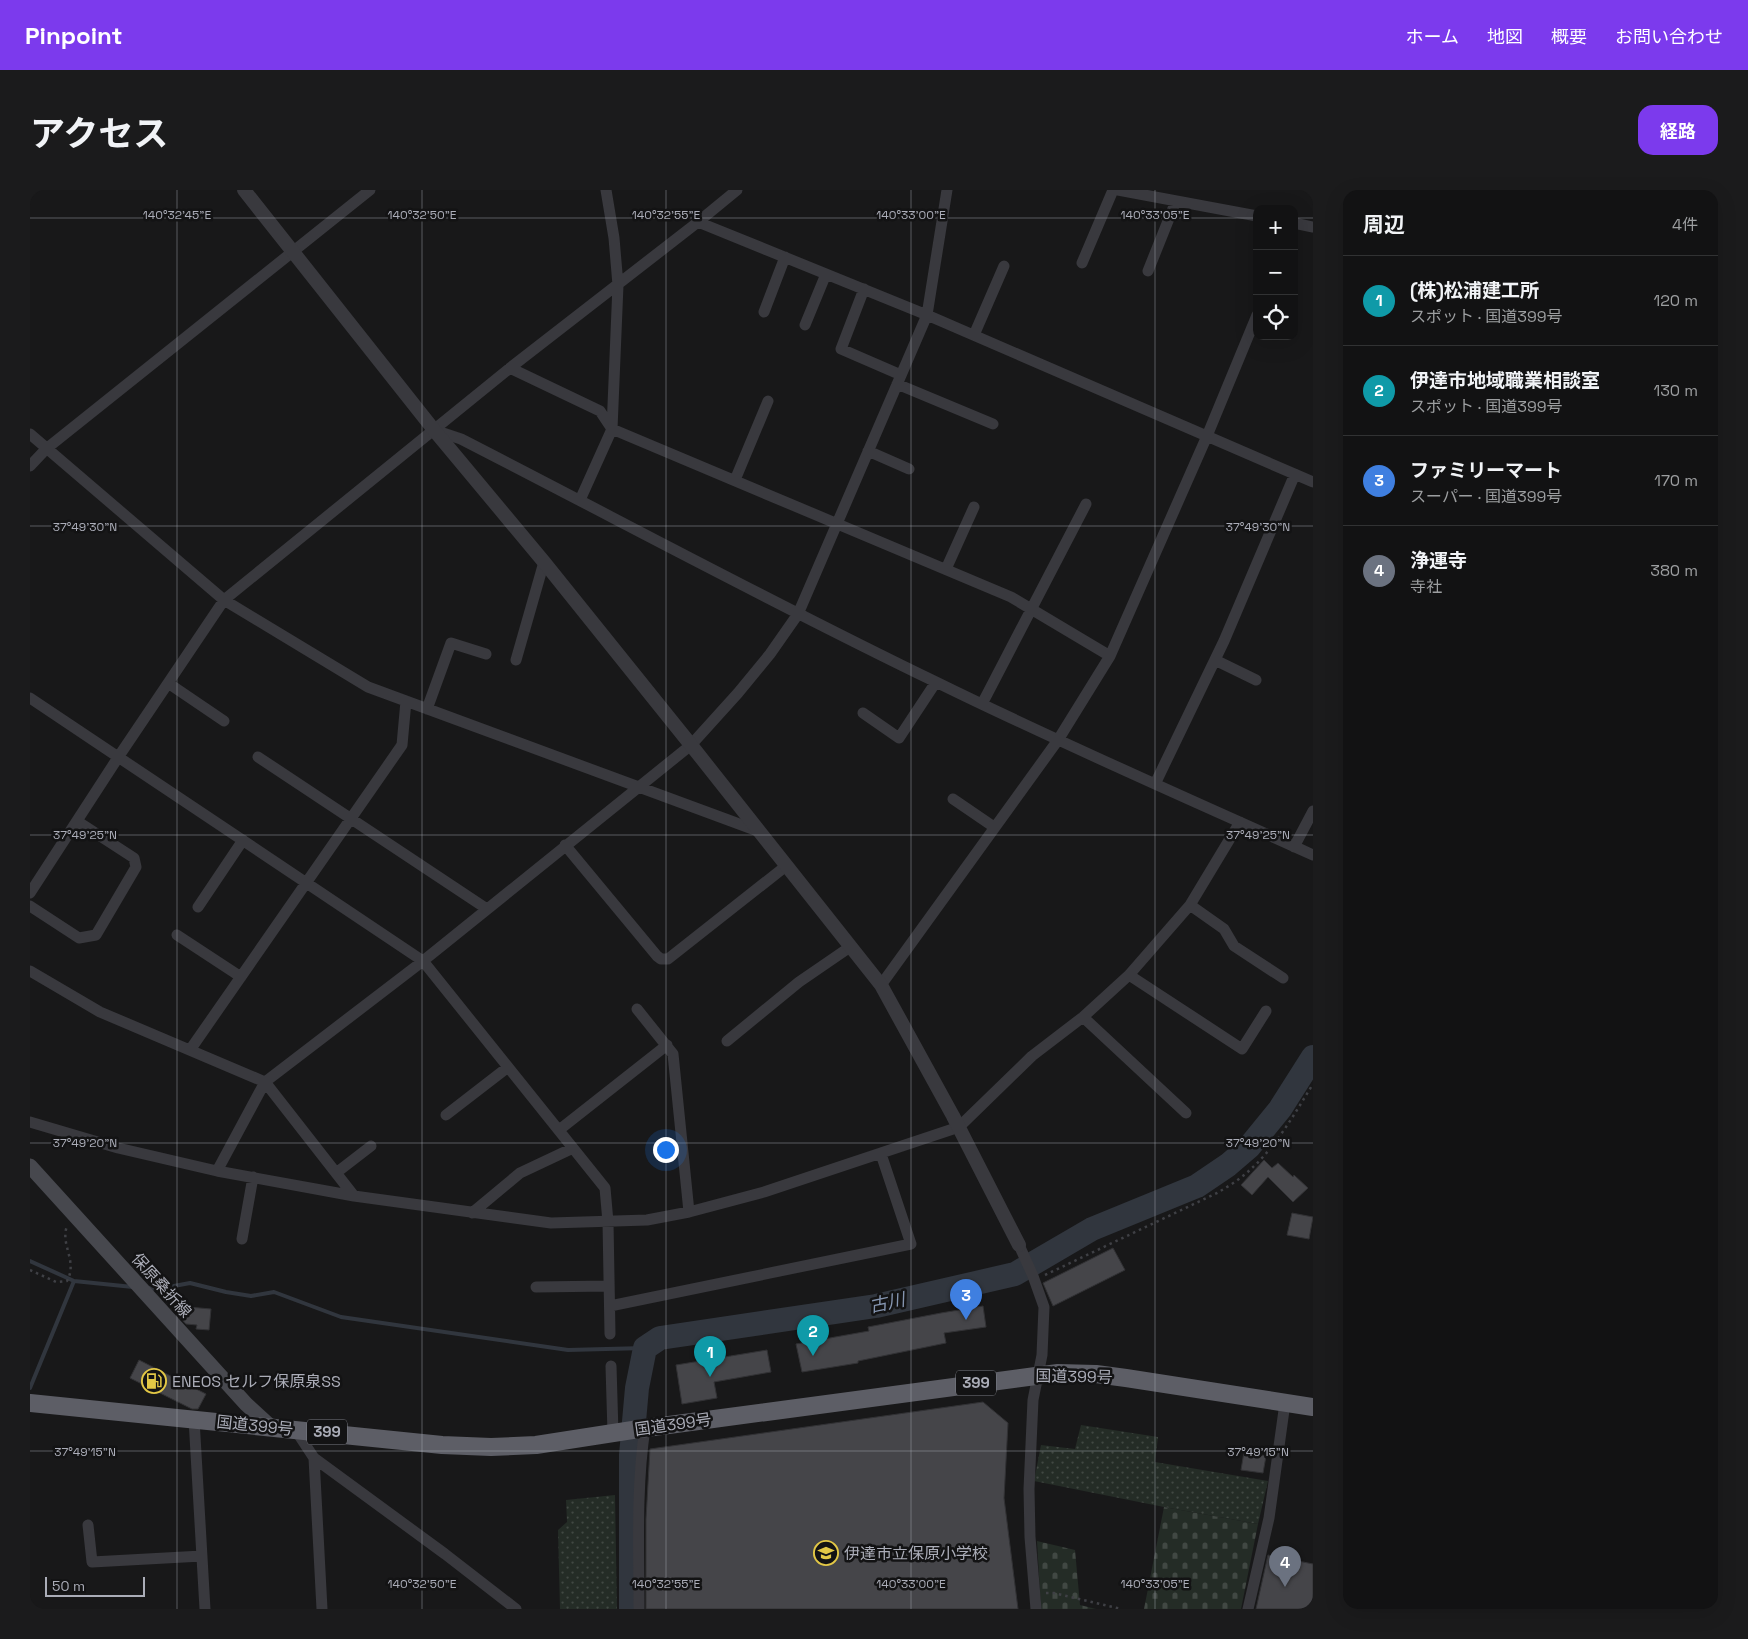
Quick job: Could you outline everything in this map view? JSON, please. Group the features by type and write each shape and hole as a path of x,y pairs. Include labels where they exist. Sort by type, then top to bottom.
{"highway":[{"name":"国道399号","path":"30,1403 442,1445 491,1447 536,1445 630,1430 1038,1374 1058,1373 1126,1378 1313,1407"}],"main road":[{"name":"保原桑折線","path":"30,1166 246,1404 270,1426"}],"street":[{"path":"244,190 434,430 544,562 691,745 881,986 906,1028 1019,1245 1034,1278 1044,1307 1042,1355 1034,1400 1029,1489 1030,1537 1036,1609"},
{"path":"30,466 46,449 370,190"},
{"path":"580,500 612,429 618,285 614,238 606,190"},
{"path":"30,893 224,600 510,368 737,190"},
{"path":"217,1171 266,1082 422,961 636,787 691,745 759,667 798,614 927,315 947,190"},
{"path":"1082,263 1113,190"},
{"path":"1118,190 1253,215"},
{"path":"1148,270 1176,201"},
{"path":"698,222 927,315 1313,482"},
{"path":"1298,225 1313,227"},
{"path":"764,312 785,257"},
{"path":"974,335 1004,266"},
{"path":"805,325 826,274"},
{"path":"864,289 841,349 993,424"},
{"path":"881,986 1058,740 1110,656 1207,436 1253,325"},
{"path":"510,368 600,411 612,429 1011,597 1110,656"},
{"path":"735,480 768,401"},
{"path":"434,430 461,439 798,614 936,682 1058,740 1313,855"},
{"path":"30,434 224,600 368,687 758,831"},
{"path":"868,452 909,470"},
{"path":"1155,784 1215,660 1295,474"},
{"path":"982,704 1086,504"},
{"path":"946,569 974,507"},
{"path":"516,660 544,562"},
{"path":"428,709 451,643 486,654"},
{"path":"1215,660 1256,680"},
{"path":"863,713 899,738 936,682"},
{"path":"168,683 224,721"},
{"path":"30,698 422,961 605,1188 608,1222 610,1334"},
{"path":"190,1050 402,745 406,701"},
{"path":"258,757 487,909"},
{"path":"953,799 994,827"},
{"path":"1294,847 1313,811"},
{"path":"30,906 80,938 96,935 136,867 134,858 77,821"},
{"path":"30,1122 118,1148 217,1171 354,1196 472,1214 552,1224 648,1220 689,1212 764,1192 959,1127 1032,1056 1083,1017 1129,975 1190,905 1240,822"},
{"path":"198,907 244,840"},
{"path":"565,845 661,959 668,959 786,866"},
{"path":"1190,905 1224,929 1234,946 1283,978"},
{"path":"177,935 241,977"},
{"path":"727,1040 799,982 850,947"},
{"path":"30,971 100,1012 266,1082 354,1196"},
{"path":"1129,975 1242,1049 1266,1011"},
{"path":"637,1009 673,1054 689,1212"},
{"path":"1083,1017 1186,1113"},
{"path":"558,1130 667,1045"},
{"path":"446,1115 508,1067"},
{"path":"336,1174 372,1146"},
{"path":"472,1214 520,1173 573,1148"},
{"path":"610,1306 911,1244 881,1154"},
{"path":"242,1239 253,1177"},
{"path":"536,1287 609,1286"},
{"path":"611,1366 641,1460 638,1512 639,1609"},
{"path":"1248,1609 1269,1518 1285,1403"},
{"path":"194,1419 205,1609"},
{"path":"295,1429 314,1458 445,1554 516,1609"},
{"path":"314,1458 322,1609"},
{"path":"88,1525 92,1562 202,1556"}],"path":[{"path":"1034,1278 1228,1186 1252,1168 1269,1149 1313,1084"},
{"path":"30,1270 56,1282 67,1281 70,1275 70,1260 65,1230 72,1212"},
{"path":"1034,1593 1054,1593 1121,1609"}],"green space":[{"path":"1081,1425 1158,1437 1155,1462 1268,1481 1258,1524 1034,1481 1041,1445 1075,1449"},
{"path":"615,1495 617,1609 560,1609 558,1530 567,1522 566,1500"},
{"path":"1164,1507 1258,1524 1241,1609 1144,1609"},
{"path":"1037,1541 1075,1550 1080,1605 1096,1609 1041,1609"}],"building":[{"path":"1264,1160 1272,1168 1278,1163 1308,1188 1293,1202 1268,1177 1252,1195 1241,1185"},
{"path":"1292,1213 1313,1217 1309,1239 1287,1235"},
{"path":"1113,1248 1125,1270 1053,1306 1043,1283"},
{"path":"177,1306 211,1309 209,1330 196,1329 197,1325 186,1324 177,1314"},
{"path":"983,1306 986,1327 944,1333 946,1343 858,1361 858,1363 802,1372 796,1344 869,1331 868,1327"},
{"path":"767,1350 771,1372 714,1382 717,1398 682,1404 676,1365"},
{"path":"139,1360 206,1394 198,1409 192,1409 130,1378"},
{"name":"伊達市立保原小学校","path":"983,1402 1008,1423 1004,1498 1018,1609 646,1609 646,1519 650,1449"},
{"path":"1244,1452 1266,1456 1263,1473 1241,1470"},
{"path":"1268,1555 1313,1564 1313,1609 1256,1609"}],"waterway":[{"name":"古川","path":"631,1609 631,1455 637,1388 645,1348 660,1338 876,1306 1015,1274 1092,1229 1197,1186 1228,1165 1249,1147 1280,1109 1313,1057"},
{"path":"30,1261 74,1281 133,1287"},
{"path":"30,1388 74,1281"},
{"path":"148,1288 158,1289 190,1283 251,1296 274,1292 341,1317 568,1350 645,1348"}],"place":[{"name":"ファミリーマート","path":"966,1320"},
{"name":"伊達市地域職業相談室","path":"813,1356"},
{"name":"(株)松浦建工所","path":"710,1377"},
{"name":"ENEOS セルフ保原泉SS","path":"154,1381"},
{"name":"伊達市立保原小学校","path":"826,1553"},
{"name":"浄運寺","path":"1285,1587"}]}
